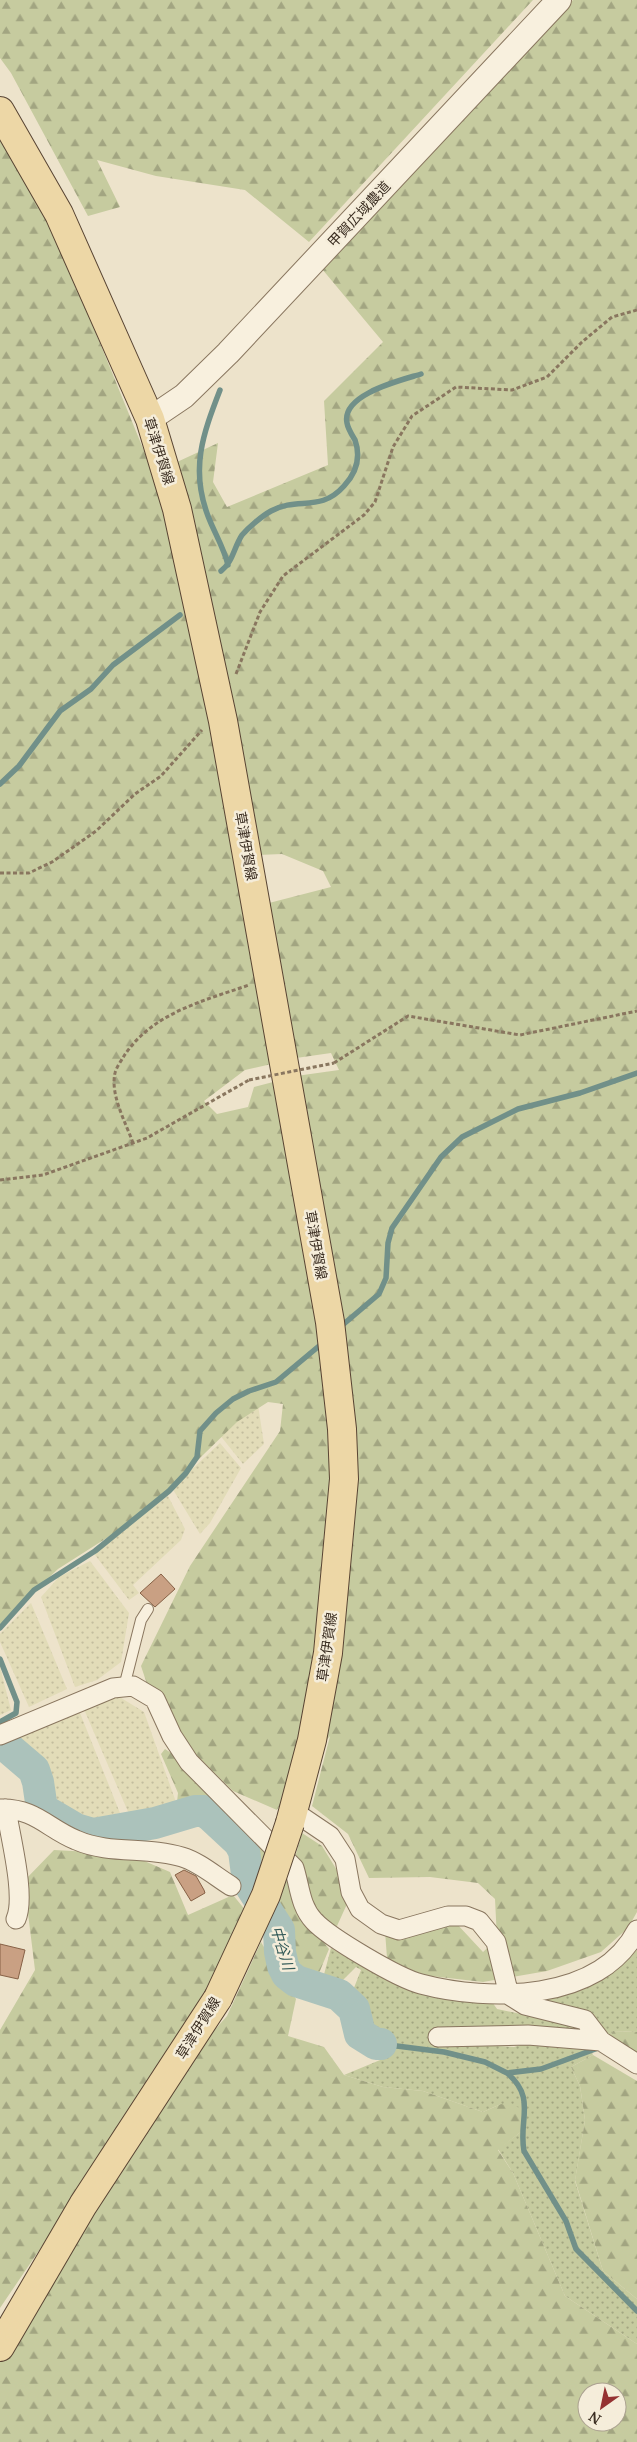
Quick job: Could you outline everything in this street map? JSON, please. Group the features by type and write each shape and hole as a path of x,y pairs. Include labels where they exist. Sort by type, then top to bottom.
{"main road":[{"name":"草津伊賀線","path":"0,111 59,214 150,419 177,509 223,721 330,1322 342,1429 344,1479 328,1653 312,1740 291,1817 266,1895 218,1998 83,2205 0,2347"}],"street":[{"name":"甲賀広域農道","path":"150,419 184,396 228,353 559,0"},
{"path":"2,1734 113,1688 133,1686 141,1690 155,1699 172,1736 189,1762 294,1868 300,1885 301,1901 313,1920 378,1964 420,1984 469,1992 509,1995 552,1989 592,1974 616,1958 632,1940 637,1930"},
{"path":"16,1919 19,1911 19,1890 3,1809 15,1809 39,1817 76,1840 108,1850 150,1851 180,1856 193,1861 231,1886"},
{"path":"291,1817 330,1836 345,1859 351,1892 360,1909 381,1924 399,1930 448,1916 466,1916 479,1921 496,1942 509,1995 525,2005 585,2020 601,2041 637,2064"},
{"path":"438,2037 528,2035 601,2041"}],"lane":[{"path":"124,1687 141,1620 148,1610"}],"path":[{"path":"216,692 233,680 260,612 283,576 364,515 375,502 393,447 412,416 456,388 512,390 547,377 582,342 612,317 637,310"},
{"path":"0,872 29,873 52,862 96,830 135,794 161,776 204,728 223,721"},
{"path":"132,1143 116,1093 114,1072 128,1050 147,1031 176,1010 269,978"},
{"path":"0,1180 43,1175 132,1143 199,1110 249,1080 334,1063 408,1016 520,1035 637,1011"}],"shaded area":[{"path":"258,1405 264,1444 243,1464 219,1434"},
{"path":"220,1443 241,1468 210,1523 200,1534 172,1488"},
{"path":"168,1496 185,1529 181,1540 133,1585 139,1593 129,1600 92,1551"},
{"path":"90,1561 129,1613 121,1662 97,1680 75,1687 41,1597 59,1577"},
{"path":"31,1603 67,1689 29,1707 0,1642 0,1634"},
{"path":"0,1667 11,1710 0,1715"},
{"path":"118,1696 144,1712 176,1802 129,1814 83,1707"},
{"path":"78,1708 120,1813 92,1819 49,1800 46,1776 40,1764 12,1738"}],"green space":[{"path":"0,0 533,0 309,242 245,190 156,176 97,160 120,207 88,216 11,73 0,58"},
{"path":"573,0 637,0 637,1912 628,1928 601,1952 547,1971 483,1982 422,1975 387,1958 385,1931 456,1923 483,1952 497,1939 495,1899 478,1883 430,1877 369,1878 348,1834 312,1806 330,1736 299,1774 277,1810 233,1791 185,1744 149,1690 141,1666 190,1566 280,1431 283,1404 268,1402 237,1422 138,1518 58,1569 4,1620 0,1627 0,131 44,206 151,468 171,535 181,594 197,655 227,705 229,681 177,462 218,443 213,482 227,507 328,465 324,401 383,342 322,269","holes":["282,854 323,871 331,887 269,903 296,1058 331,1053 339,1070 296,1076 254,1087 248,1107 217,1114 204,1101 245,1070 276,1063 271,1023 255,977 270,953 258,855"]},
{"path":"165,1749 179,1758 204,1785 210,1799 236,1818 267,1846 256,1878 225,1836 203,1815 176,1811 178,1793 161,1754"},
{"path":"302,1833 322,1846 343,1880 347,1904 337,1926 324,1923 311,1907 305,1870 294,1861"},
{"path":"54,1850 128,1854 170,1872 188,1915 233,1895 246,1911 197,2050 227,2016 261,1942 296,1999 288,2036 324,2047 344,2075 383,2087 423,2091 483,2112 501,2104 527,2109 522,2131 498,2150 513,2173 565,2296 637,2344 637,2442 0,2442 0,2333 59,2221 0,2308 0,2030 35,1970 24,1881"},
{"path":"290,1871 301,1912 329,1949 317,1978 286,1951 285,1934 276,1909"},
{"path":"331,1948 366,1969 421,1991 490,1999 497,2009 558,2022 591,2034 437,2042 514,2047 544,2037 588,2044 593,2055 571,2067 580,2086 585,2120 575,2181 603,2271 637,2299 637,2344 565,2296 513,2173 498,2149 522,2131 501,2104 483,2112 423,2091 383,2087 344,2075 385,2058 360,2031 366,2020 348,2003 361,1970 356,1967 334,1989 322,1982"},
{"path":"637,1950 637,2032 613,2031 609,2038 527,1997 559,1994 587,1986 612,1972"},
{"path":"613,2031 637,2032 637,2057 609,2038"},
{"path":"593,2055 637,2081 637,2299 603,2271 575,2180 585,2120 580,2086 571,2067"}],"building":[{"path":"161,1574 175,1589 155,1607 140,1593"},
{"path":"184,1870 196,1876 205,1893 191,1901 175,1875"},
{"path":"0,1944 25,1950 18,1979 0,1975"}],"waterway":[{"path":"221,571 231,559 242,535 264,516 281,507 326,499 335,494 352,476 358,453 355,440 347,423 348,413 353,404 363,396 388,384 421,374"},
{"path":"220,390 208,422 199,467 200,483 208,516 228,565"},
{"path":"0,784 19,766 60,711 91,689 113,665 180,615"},
{"path":"339,1328 379,1294 386,1278 388,1243 392,1228 441,1157 462,1137 518,1109 580,1093 637,1073"},
{"path":"0,1628 34,1590 95,1551 169,1491 186,1473 197,1457 200,1431 216,1413 233,1399 249,1391 276,1382 325,1341"},
{"path":"0,1659 17,1702 16,1713 0,1722"},
{"name":"中谷川","path":"0,1741 34,1770 38,1782 42,1809 76,1829 93,1834 155,1823 195,1811 204,1811 211,1816 239,1842 244,1851 248,1882 279,1930 280,1952 287,1974 296,1981 339,1995 354,2009 360,2034 376,2044 381,2044"},
{"name":"中谷川","path":"381,2044 444,2052 485,2062 507,2073 541,2069 598,2048"},
{"path":"507,2073 516,2082 524,2100 524,2151 566,2221 576,2249 637,2311"}]}
